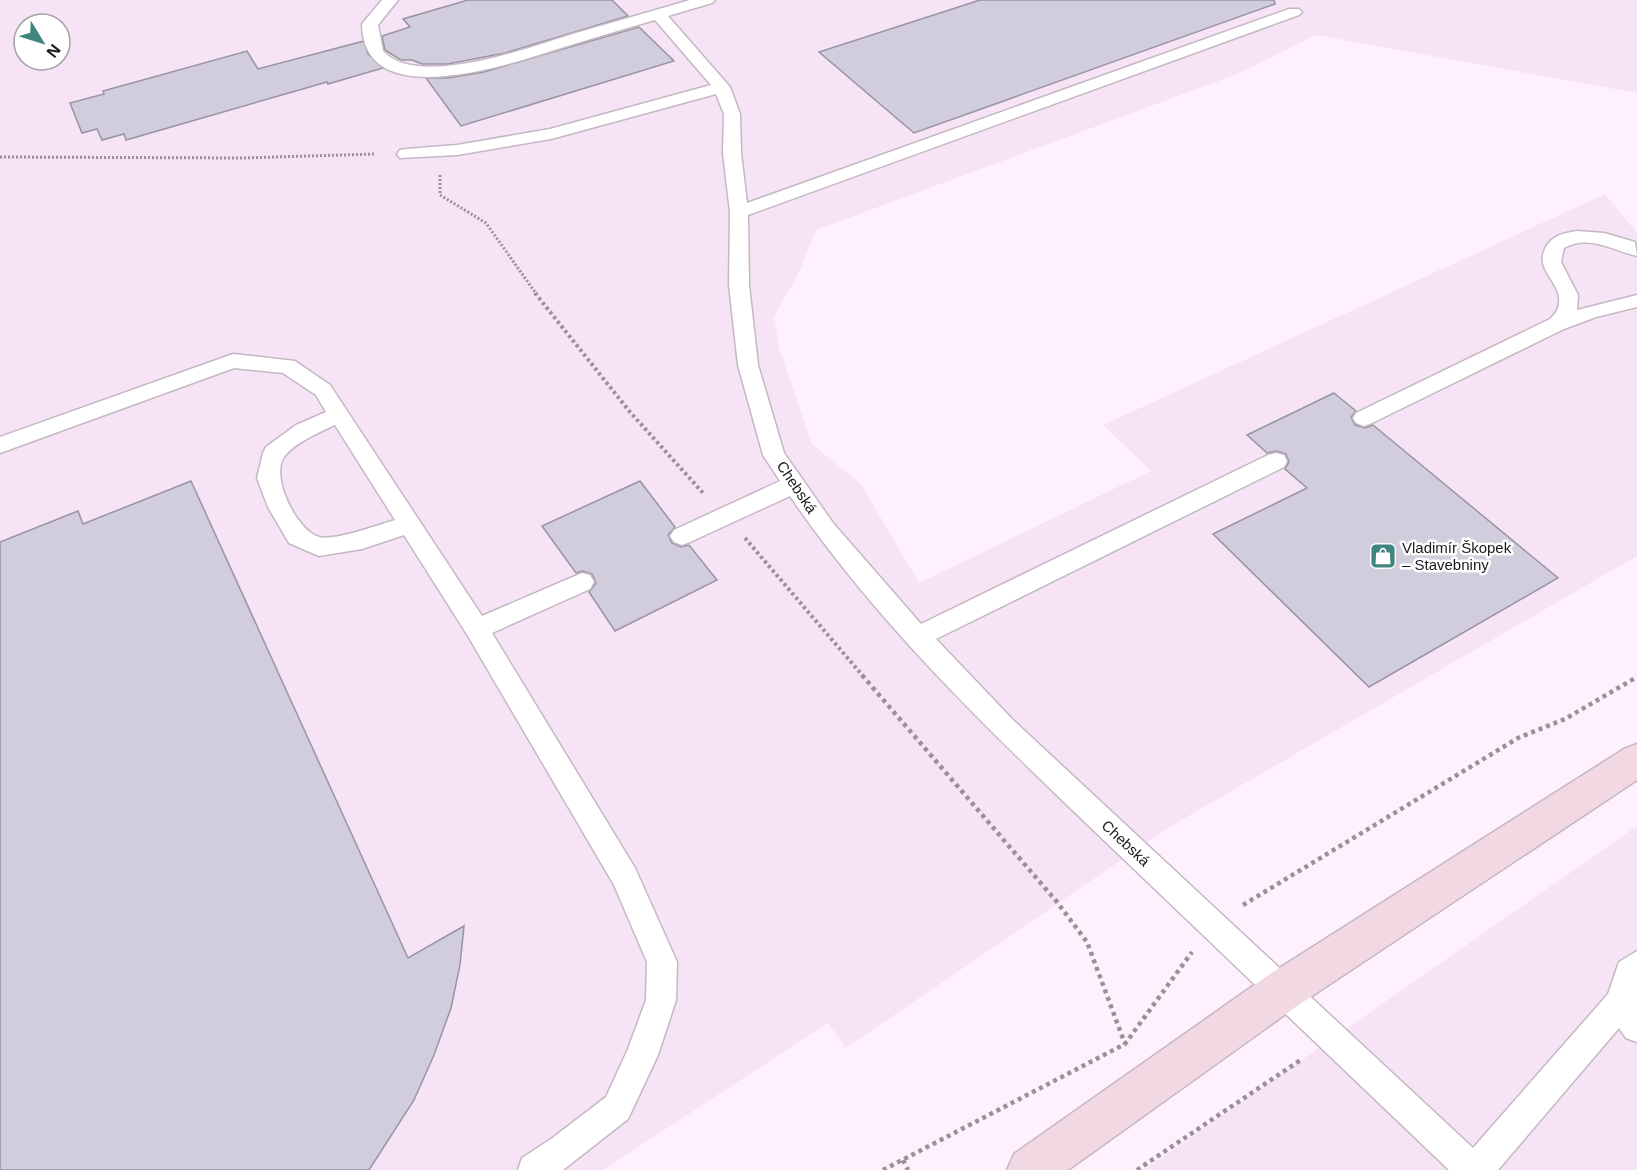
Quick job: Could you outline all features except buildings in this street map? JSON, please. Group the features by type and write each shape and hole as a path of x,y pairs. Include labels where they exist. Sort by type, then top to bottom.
{"main road":[{"path":"1030,1170 1282,991 1637,760"}],"lane":[{"path":"390,0 370,24 371,46 379,57 392,65 438,72 479,66 707,0"},
{"path":"739,212 1294,12"},
{"path":"406,154 457,150 551,134 722,87 658,14"},
{"name":"Chebská","path":"722,87 732,114 732,153 739,212 739,285 748,365 774,455 825,529 917,637 1004,728 1475,1170"},
{"path":"1557,324 1568,314 1570,304 1567,291 1551,261 1552,250 1559,242 1585,236 1618,242 1637,250"},
{"path":"1364,418 1557,324 1591,312 1637,302"},
{"path":"0,445 233,361 288,366 323,390 477,629 628,882 662,962 661,1000 642,1055 617,1108 563,1151 534,1170"},
{"path":"339,415 304,430 274,453 268,478 279,507 297,537 319,547 363,540 409,524"},
{"path":"917,637 1276,461"},
{"path":"682,536 794,484"},
{"path":"477,629 582,582"},
{"path":"1475,1170 1628,1015 1630,972 1637,966"}],"path":[{"path":"0,157 241,158 406,154 440,169 440,195 486,223 521,275 630,412 725,516 1057,902 1087,942 1125,1044"},
{"path":"883,1170 1125,1044 1213,924 1518,738 1565,718 1637,677"},
{"path":"1137,1170 1332,1038"},
{"path":"903,1160 908,1170"}],"shaded area":[{"path":"0,0 1637,0 1637,93 1316,35 1240,73 816,230 799,272 774,317 780,351 812,444 861,484 919,583 1151,471 1103,425 1605,194 1637,233 1637,556 1173,825 846,1048 828,1023 603,1170 0,1170"},
{"path":"1637,826 1637,1170 1144,1170"}],"place":[{"name":"Vladimír Škopek – Stavebniny","path":"1383,556"}]}
